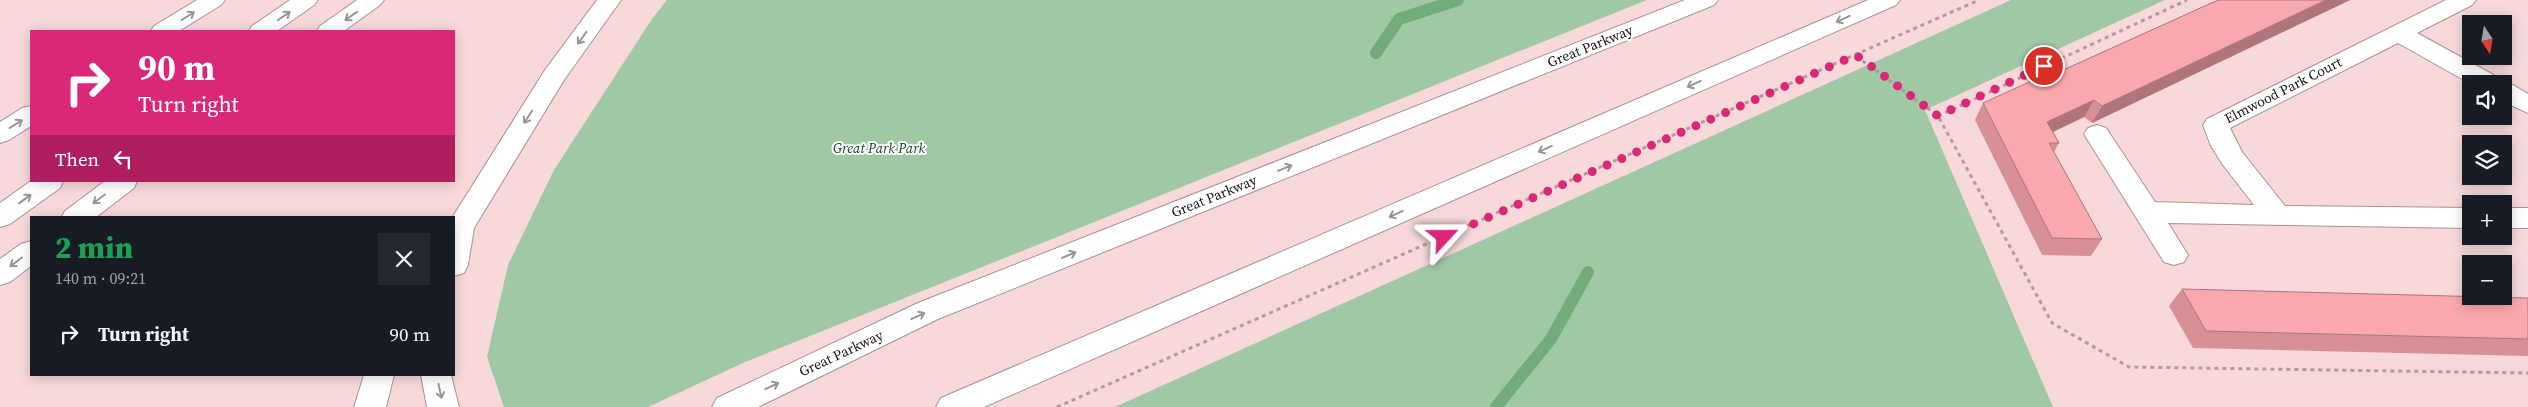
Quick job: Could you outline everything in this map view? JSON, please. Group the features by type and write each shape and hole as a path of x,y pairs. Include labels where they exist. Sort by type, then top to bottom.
{"main road":[{"path":"165,30 213,0"},
{"path":"262,30 306,0"},
{"path":"330,30 372,0"},
{"path":"455,254 457,232 554,76 609,0"},
{"name":"Great Parkway","path":"728,407 928,312 1706,0"},
{"path":"952,407 1888,0"},
{"name":"Elmwood Park Court","path":"2278,216 2226,148 2217,134 2216,125 2397,32 2464,0"},
{"path":"2397,32 2474,75"},
{"path":"2512,95 2528,104"},
{"path":"0,134 30,115"},
{"path":"2097,134 2174,256"},
{"path":"0,217 49,182"},
{"path":"78,216 123,182"},
{"path":"2146,212 2278,216 2462,218"},
{"path":"2512,218 2528,218"},
{"path":"0,274 30,251"},
{"path":"370,407 379,376"},
{"path":"436,376 443,407"}],"path":[{"path":"1057,407 1979,0"},
{"path":"1938,116 2187,0"},
{"path":"1856,55 1938,116 2052,323 2129,367 2528,373"}],"green space":[{"name":"Great Park Park","path":"667,0 1647,0 743,363 648,407 504,407 487,357 508,265 554,170 652,19"},
{"path":"2011,0 2165,0 1925,110 2053,407 1115,407"}],"building":[{"path":"2218,0 2326,0 2102,106 2094,100 2047,122 2059,143 2049,143 2102,239 2052,238 1983,103 2047,74 2050,76"},
{"path":"2182,289 2462,296 2462,305 2512,305 2512,298 2528,298 2528,339 2206,331"}],"waterway":[{"path":"1376,53 1399,19 1458,0"},
{"path":"1496,407 1551,339 1588,272"}],"route":[{"path":"1444,237 1856,55 1938,116 2044,66"}]}
